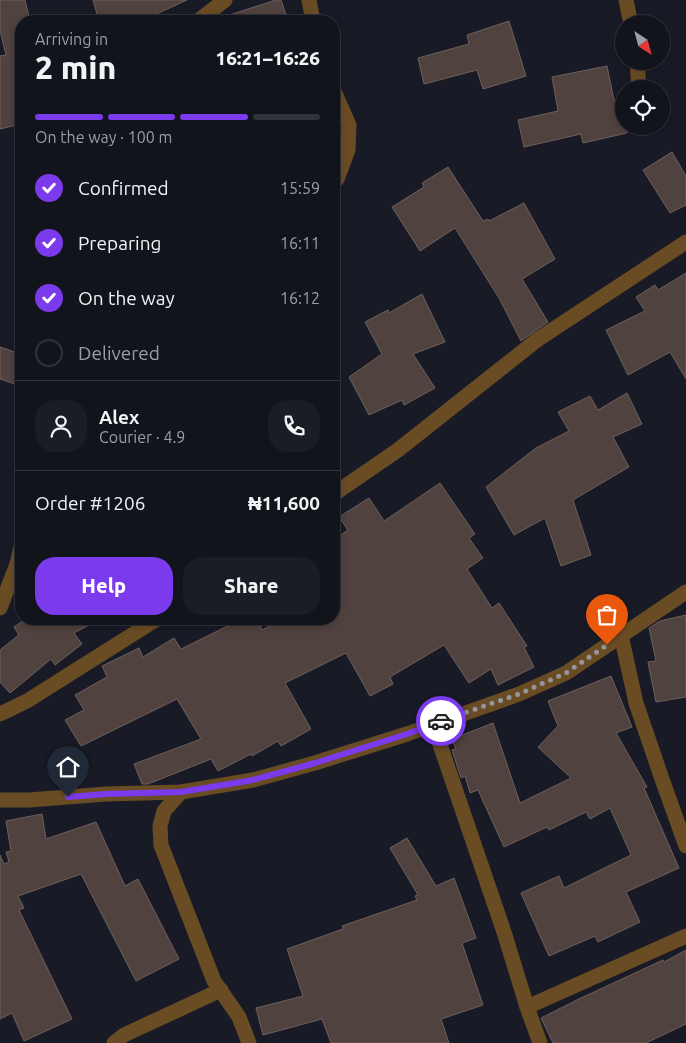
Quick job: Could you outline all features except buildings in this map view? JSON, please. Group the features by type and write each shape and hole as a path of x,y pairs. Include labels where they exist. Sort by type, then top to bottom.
{"street":[{"path":"206,15 225,0"},
{"path":"309,0 312,15"},
{"path":"626,0 629,15"},
{"path":"340,105 349,125 348,150 340,171"},
{"path":"340,490 398,450 537,340 686,242"},
{"path":"0,608 15,569"},
{"path":"0,800 181,792 253,780 315,763 519,694 566,673 686,592"},
{"path":"0,714 28,701 148,625"},
{"path":"621,635 636,702 686,846"},
{"path":"434,724 540,1043"},
{"path":"181,792 164,811 160,826 161,845 214,981 239,1017 249,1043"},
{"path":"527,1007 686,936"},
{"path":"114,1043 124,1036 221,990"}],"way so far":[{"path":"441,721 519,694 566,673 607,645"}],"route":[{"path":"68,797 181,792 253,780 315,763 407,734 441,721"}]}
